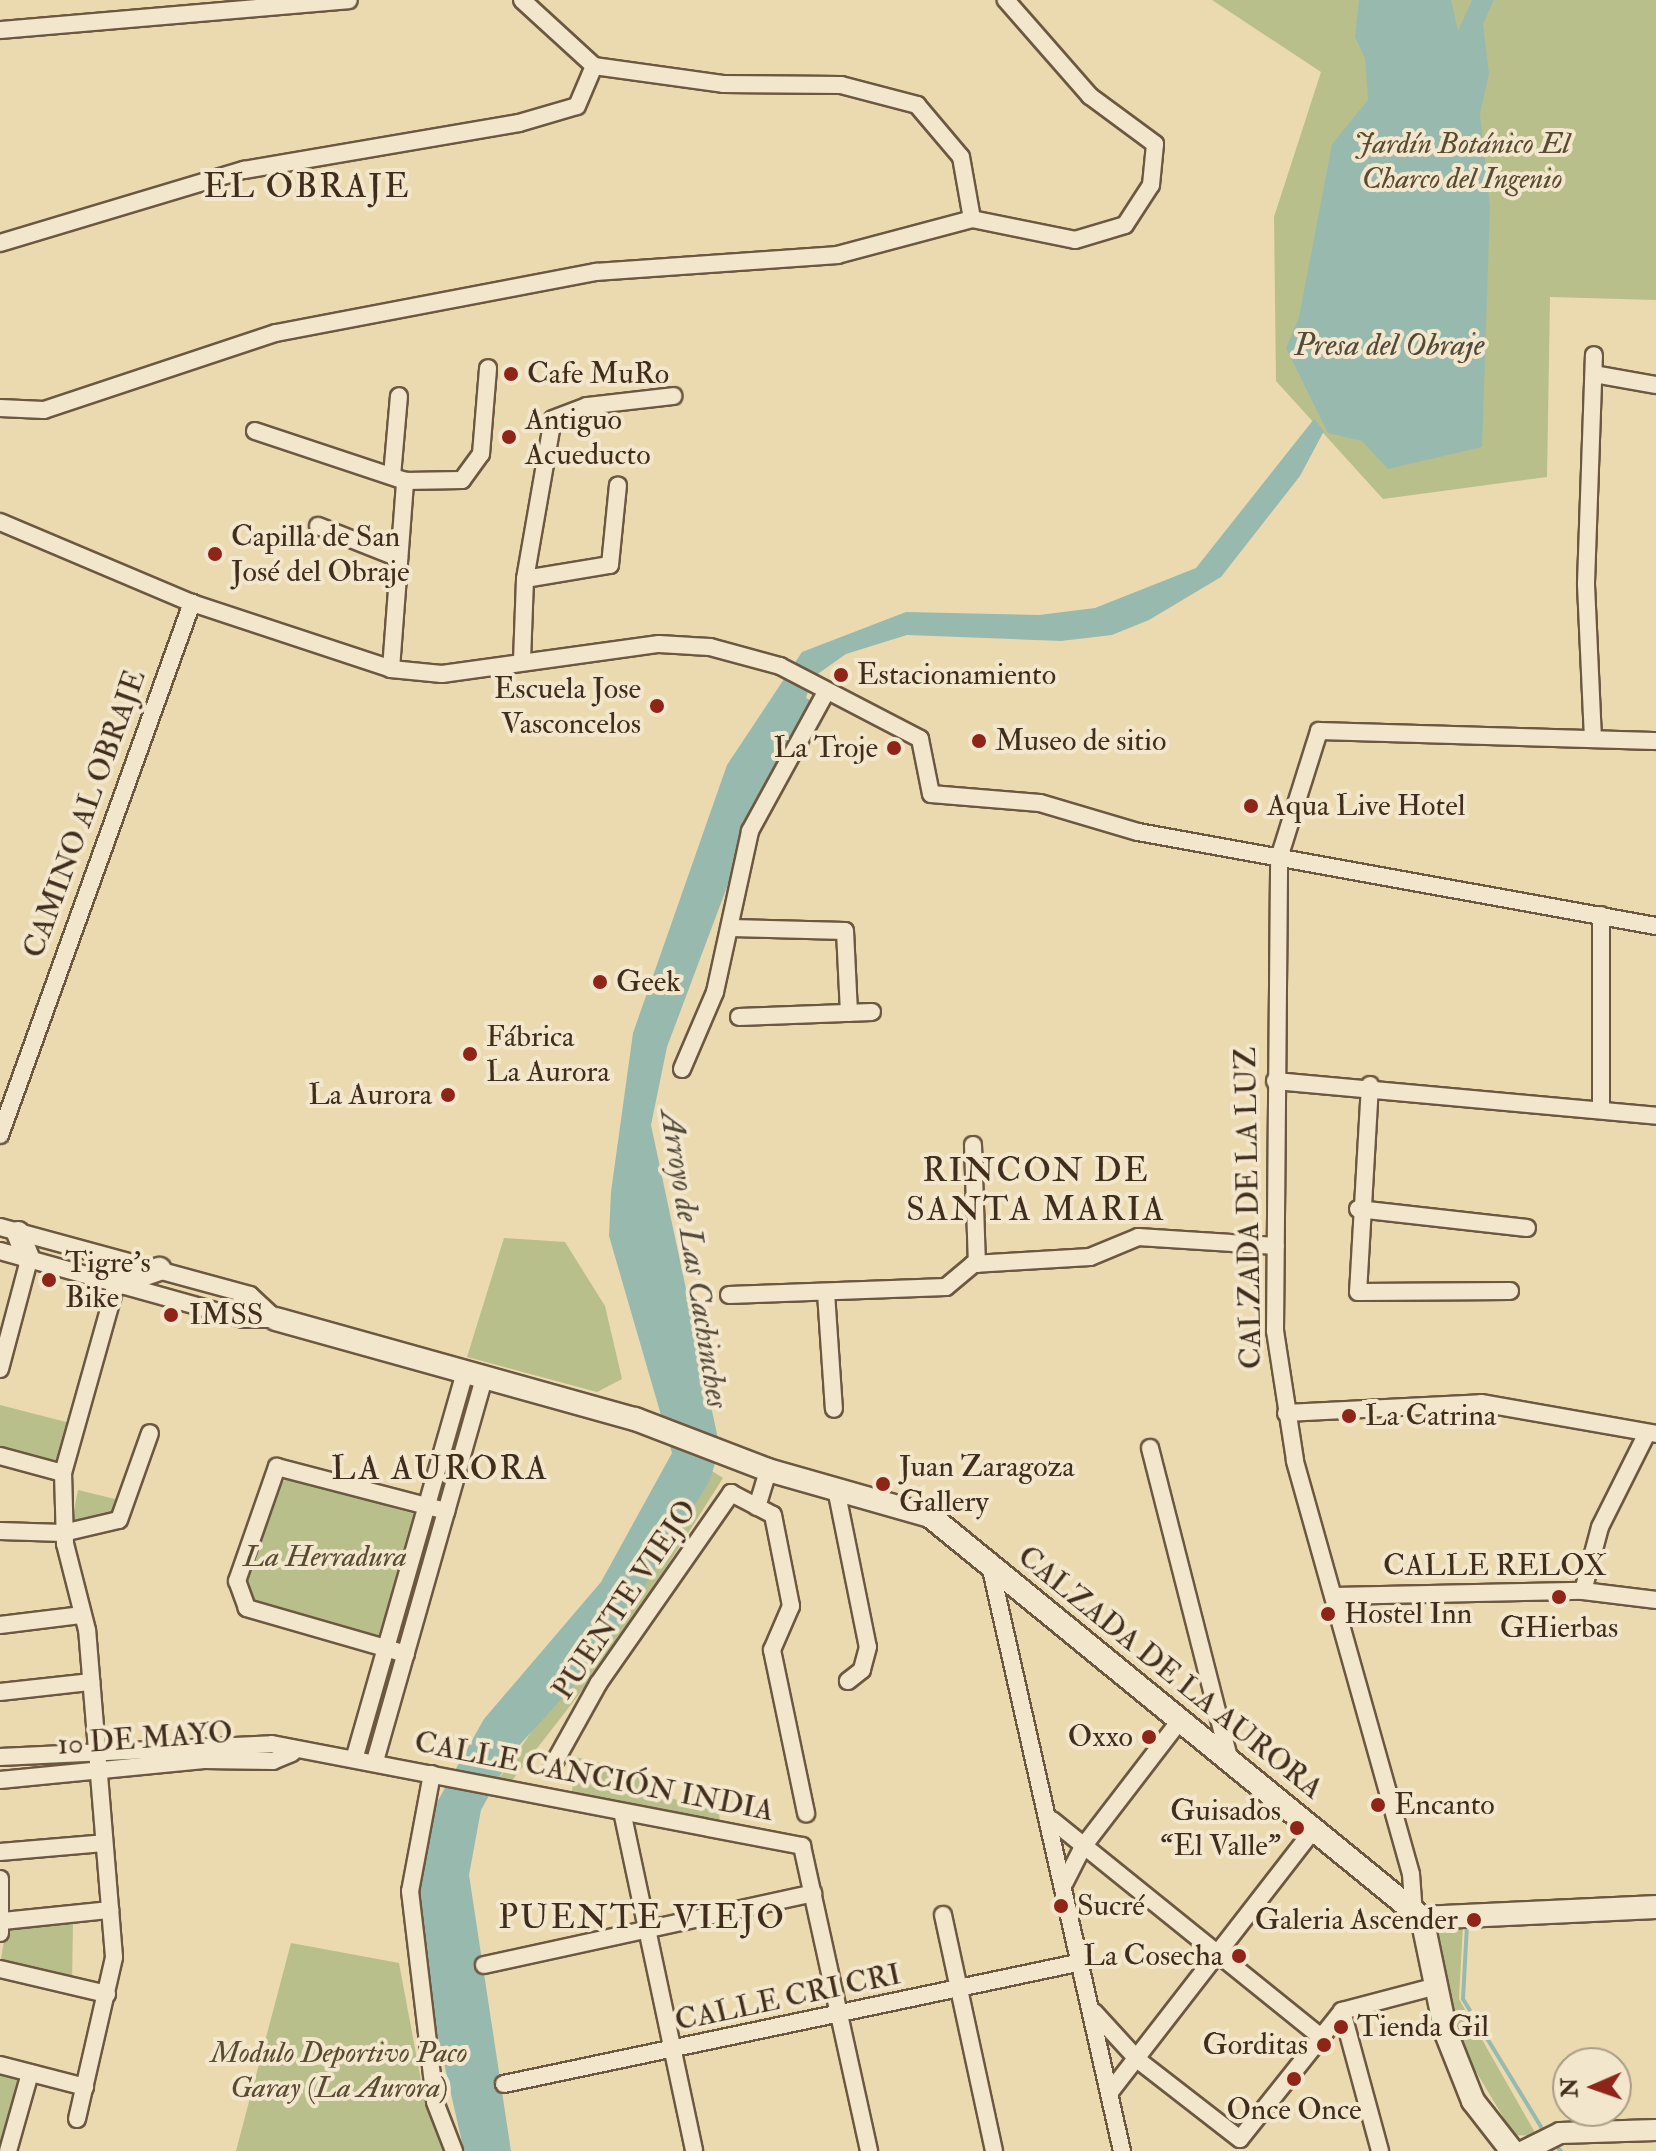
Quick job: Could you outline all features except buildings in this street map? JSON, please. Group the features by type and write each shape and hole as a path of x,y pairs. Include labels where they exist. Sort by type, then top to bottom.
{"main road":[{"path":"9,1230 29,1260"},
{"path":"116,1284 159,1269"},
{"name":"CALZADA DE LA AURORA","path":"276,1319 641,1421 768,1470 930,1516 1418,1916"},
{"path":"1418,1916 1656,1907"},
{"name":"CALZADA DE LA LUZ","path":"1418,1916 1433,1987 1473,2101 1512,2151"}],"street":[{"path":"0,30 349,0"},
{"path":"522,0 594,66 723,84 841,85 917,105 961,157 972,219"},
{"path":"1,411 44,410 103,397 291,330 596,272 837,255 972,219 1075,240 1125,225 1151,185 1155,144 1090,96 1006,0"},
{"path":"0,243 244,170 519,123 577,106 594,66"},
{"path":"1594,355 1586,583 1593,739 1656,741"},
{"path":"255,431 398,478 472,475 488,368"},
{"path":"1594,374 1656,385"},
{"path":"391,669 399,558 399,396"},
{"path":"522,661 525,579 553,419 587,406 673,396"},
{"path":"525,579 610,565 618,485"},
{"path":"0,522 192,603 391,669 442,674 522,661 678,643 780,666 920,739 931,794 1040,803 1138,832 1656,926"},
{"path":"318,526 399,558"},
{"name":"CAMINO AL OBRAJE","path":"0,1135 192,603"},
{"path":"682,1069 732,928 750,831 823,690"},
{"name":"CALZADA DE LA LUZ","path":"1418,1916 1411,1874 1286,1413 1275,1331 1279,858 1319,731 1593,739"},
{"path":"1601,915 1601,1110"},
{"path":"732,928 845,931 849,1013"},
{"path":"739,1017 872,1012"},
{"path":"1275,1081 1370,1085 1656,1116"},
{"path":"1370,1085 1358,1209 1358,1292 1510,1291"},
{"path":"973,1145 977,1264"},
{"path":"1358,1209 1527,1228"},
{"path":"9,1230 250,1295 276,1319"},
{"path":"729,1295 946,1287 977,1264 1090,1257 1150,1236 1276,1246"},
{"path":"0,1251 244,1319 276,1319"},
{"path":"0,1369 29,1260"},
{"path":"77,2119 114,1957 91,1682 82,1615 63,1533 63,1473 116,1284"},
{"path":"826,1293 834,1409"},
{"path":"355,1756 427,1506 475,1375"},
{"path":"375,1761 446,1511 475,1375"},
{"path":"1286,1413 1481,1403 1652,1433 1600,1527 1583,1591"},
{"path":"0,1531 63,1533 125,1514 150,1433"},
{"path":"1150,1448 1229,1759"},
{"path":"0,1456 63,1473"},
{"path":"406,1654 385,1651 247,1608 237,1581 277,1467 446,1511"},
{"path":"768,1470 757,1507 773,1515 791,1606 772,1650 806,1813"},
{"path":"836,1489 868,1647 862,1670 848,1681"},
{"name":"PUENTE VIEJO","path":"553,1765 598,1684 731,1493 757,1507"},
{"path":"990,1565 1052,1820 1122,2151"},
{"name":"CALLE RELOX","path":"1334,1596 1583,1591 1656,1600"},
{"path":"0,1625 82,1615"},
{"path":"0,1692 91,1682"},
{"path":"1065,1882 1082,1848 1181,1719"},
{"name":"10 DE MAYO","path":"1,1758 98,1760 217,1752 272,1744 292,1753 355,1756 375,1761"},
{"name":"10 DE MAYO","path":"0,1780 98,1760"},
{"name":"CALLE CANCIÓN INDIA","path":"375,1761 623,1816 802,1846 813,1893"},
{"path":"432,1774 410,1891 435,2102 454,2151"},
{"path":"623,1816 694,2151"},
{"path":"1052,1820 1212,1953 1320,2036"},
{"path":"1110,2092 1138,2060 1212,1953 1314,1829"},
{"path":"0,1852 104,1843"},
{"path":"0,1879 2,1927 110,1910"},
{"path":"484,1965 813,1893 869,2151"},
{"path":"943,1915 994,2151"},
{"name":"CALLE CRI CRI","path":"504,2084 960,1991 1082,1962"},
{"path":"0,1969 107,1994"},
{"path":"1092,2010 1138,2060 1242,2145 1320,2036 1342,2011 1433,1987"},
{"path":"1342,2011 1380,2151"},
{"path":"0,2065 85,2087"},
{"path":"8,2151 30,2073"},
{"path":"1534,2149 1560,2133 1656,2130"}],"green space":[{"name":"Jardín Botánico El Charco del Ingenio","path":"1212,0 1656,0 1656,300 1550,297 1547,477 1383,499 1276,381 1274,217 1321,72"},
{"path":"504,1238 565,1242 605,1306 622,1379 597,1392 467,1357"},
{"path":"0,1405 70,1423 63,1473 0,1456"},
{"path":"712,1471 723,1478 615,1648 507,1787 496,1783"},
{"name":"La Herradura","path":"290,1477 421,1516 380,1645 250,1601 242,1589 279,1484"},
{"path":"78,1490 119,1500 114,1516 72,1520"},
{"path":"575,1757 651,1774 657,1794 719,1812 720,1823 571,1803"},
{"path":"73,1923 72,1981 0,1966 6,1927"},
{"path":"1440,1924 1463,1924 1459,1999 1537,2136 1514,2135 1457,2040 1436,1963"},
{"name":"Modulo Deportivo Paco Garay (La Aurora)","path":"291,1943 399,1963 426,2107 443,2151 236,2151"},
{"path":"0,2070 21,2075 3,2151 0,2151"}],"water":[{"name":"Presa del Obraje","path":"1359,0 1451,0 1458,31 1472,0 1494,0 1483,24 1489,74 1480,114 1490,207 1482,447 1388,469 1362,441 1328,433 1286,348 1299,317 1332,144 1368,100 1365,58 1355,37"},
{"path":"1314,419 1324,431 1300,476 1221,577 1149,620 1112,635 1061,641 907,635 846,654 812,678 806,698 814,702 766,783 667,1047 651,1125 720,1448 709,1482 601,1656 514,1751 481,1810 469,1875 511,2151 464,2151 425,1980 415,1896 423,1827 484,1719 601,1582 672,1453 609,1236 611,1192 633,1033 727,765 802,652 906,612 1039,615 1095,608 1196,568"}],"waterway":[{"path":"1467,1925 1463,1999 1546,2135"},
{"path":"1554,2144 1561,2151"}],"place":[{"name":"Cafe MuRo","path":"511,374"},
{"name":"Antiguo Acueducto","path":"509,437"},
{"name":"Capilla de San José del Obraje","path":"215,554"},
{"name":"Estacionamiento","path":"841,675"},
{"name":"Escuela Jose Vasconcelos","path":"657,706"},
{"name":"Museo de sitio","path":"979,741"},
{"name":"La Troje","path":"894,748"},
{"name":"Aqua Live Hotel","path":"1251,806"},
{"name":"Geek","path":"600,982"},
{"name":"Fábrica La Aurora","path":"470,1054"},
{"name":"La Aurora","path":"448,1095"},
{"name":"Tigre's Bike","path":"49,1280"},
{"name":"IMSS","path":"171,1315"},
{"name":"La Catrina","path":"1349,1416"},
{"name":"Juan Zaragoza Gallery","path":"883,1484"},
{"name":"GHierbas","path":"1559,1597"},
{"name":"Hostel Inn","path":"1328,1614"},
{"name":"Oxxo","path":"1149,1737"},
{"name":"Encanto","path":"1378,1805"},
{"name":"Guisados “El Valle”","path":"1297,1828"},
{"name":"Sucré","path":"1061,1906"},
{"name":"Galeria Ascender","path":"1474,1920"},
{"name":"La Cosecha","path":"1239,1956"},
{"name":"Tienda Gil","path":"1341,2027"},
{"name":"Gorditas","path":"1324,2045"},
{"name":"Once Once","path":"1294,2079"}],"district":[{"name":"EL OBRAJE","path":"307,187"},
{"name":"RINCON DE SANTA MARIA","path":"1036,1190"},
{"name":"LA AURORA","path":"440,1469"},
{"name":"PUENTE VIEJO","path":"642,1918"}],"water label":[{"name":"Arroyo de Las Cachinches","path":"694,1259"}]}
